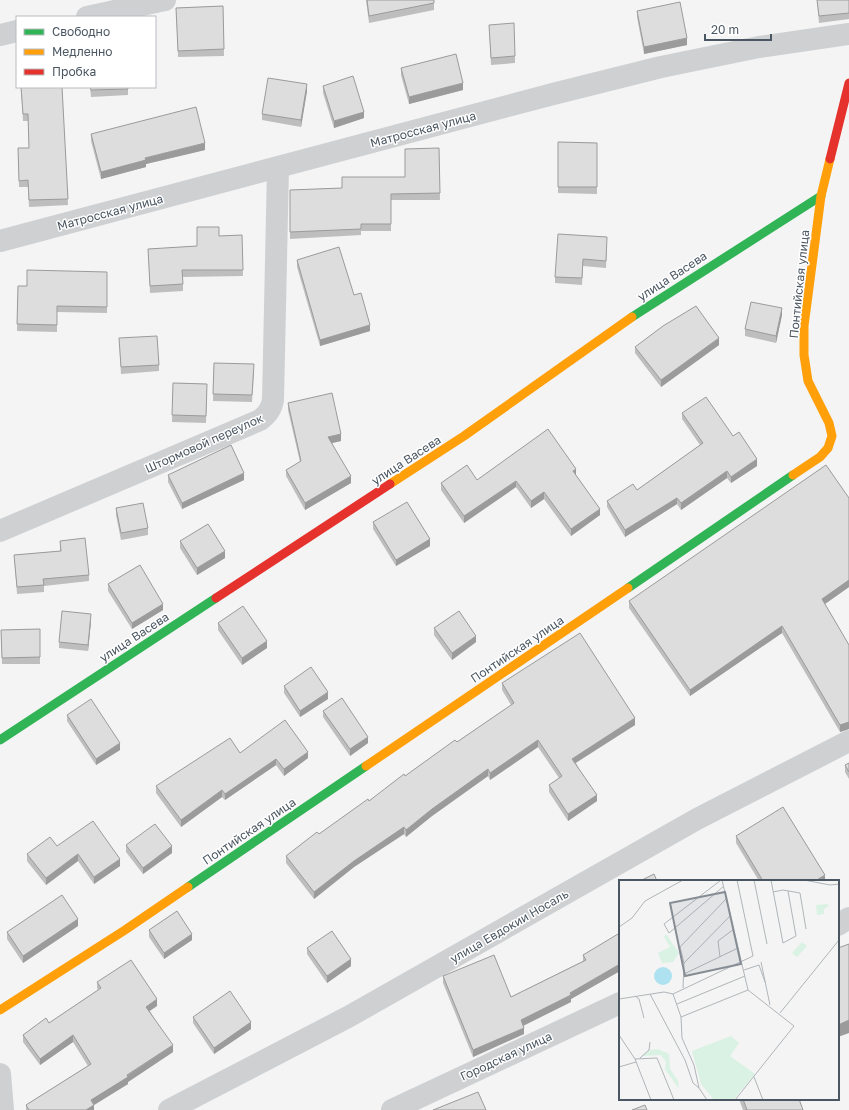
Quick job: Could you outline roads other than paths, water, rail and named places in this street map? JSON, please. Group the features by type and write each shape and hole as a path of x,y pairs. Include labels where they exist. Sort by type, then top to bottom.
{"street":[{"path":"92,16 165,0"},
{"path":"0,35 16,31"},
{"name":"Матросская улица","path":"0,241 553,94 661,67 752,48 849,34"},
{"path":"821,196 849,83"},
{"name":"Штормовой переулок","path":"0,531 260,420 267,415 272,408 273,400 278,168"},
{"name":"улица Васева","path":"0,740 464,436 656,300 821,196"},
{"name":"Понтийская улица","path":"0,1010 125,930 820,457 828,448 832,436 829,423 808,381 804,355 804,326 821,196"},
{"name":"улица Евдокии Носаль","path":"169,1110 348,1018 697,820 849,741"},
{"path":"839,924 849,918"},
{"name":"Городская улица","path":"392,1110 619,1003"},
{"path":"0,1074 3,1110"}]}
